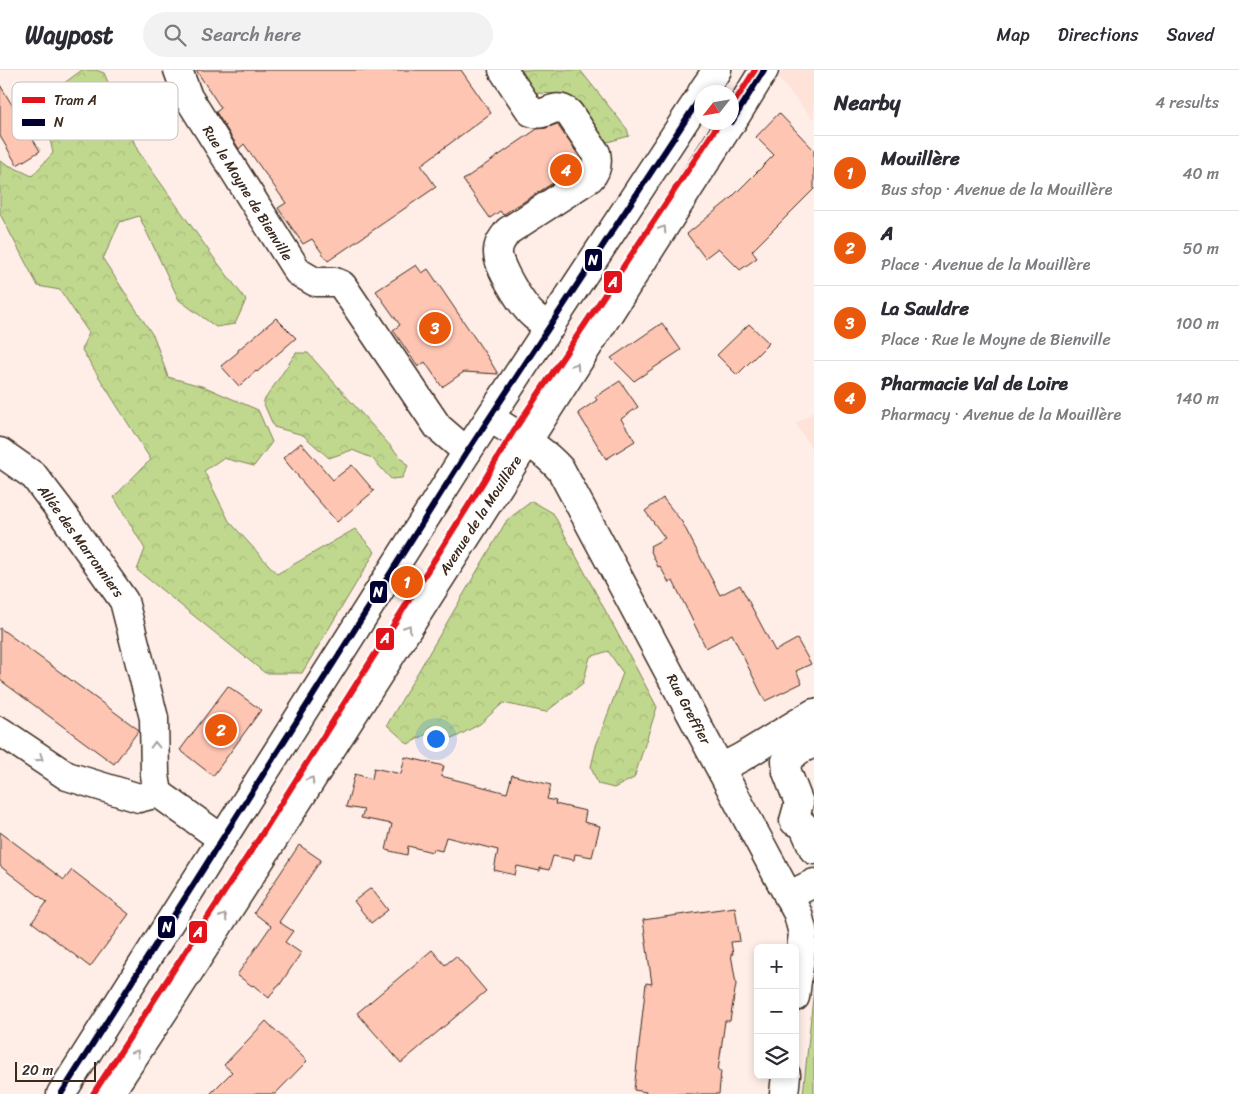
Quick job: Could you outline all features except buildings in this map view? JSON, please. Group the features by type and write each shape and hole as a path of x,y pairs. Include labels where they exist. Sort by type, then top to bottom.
{"street":[{"name":"Rue le Moyne de Bienville","path":"178,70 188,97 298,272 315,282 335,282 342,285 438,427 468,452"},
{"path":"503,70 531,112 536,114 556,108 563,108 569,113 596,153 598,160 595,173 590,178 508,231 501,240 498,252 500,264 521,302 533,316 551,326"},
{"path":"707,85 717,70"},
{"name":"Avenue de la Mouillère","path":"739,109 764,70"},
{"path":"61,1094 468,452 694,105"},
{"name":"Avenue de la Mouillère","path":"109,1094 726,130"},
{"name":"Avenue de la Mouillère","path":"490,418 527,441"},
{"name":"Rue Greffier","path":"527,441 561,470 798,914 803,934 796,989"},
{"name":"Allée des Marronniers","path":"0,452 34,476 124,600 154,718 155,775 158,794"},
{"path":"721,768 814,713"},
{"path":"0,730 67,776 139,798 158,794 222,840"},
{"path":"814,744 799,750 786,761 787,772 814,850"},
{"path":"759,839 804,822"},
{"path":"788,896 814,883"},
{"path":"784,1094 786,1079"}],"shaded area":[{"path":"783,70 814,70 814,120 778,78"},
{"path":"814,411 814,453 796,424"}],"green space":[{"path":"82,70 96,70 104,73 108,82 66,82"},
{"path":"490,70 580,70 627,129 629,136 604,143 558,94 535,93"},
{"path":"50,140 133,140 138,151 246,300 235,324 216,327 179,300 139,216 120,222 103,259 154,337 168,377 205,387 258,410 272,442 254,466 223,458 204,471 229,521 277,574 355,529 375,552 302,673 265,673 137,570 145,549 114,497 151,460 82,350 89,333 60,290 38,286 0,214 0,161 32,176 53,153"},
{"path":"296,353 308,353 408,466 402,478 391,479 372,458 352,450 329,458 303,435 274,427 263,402"},
{"path":"532,501 553,513 657,707 634,778 614,788 598,784 591,767 596,746 623,673 608,651 590,657 583,683 546,712 503,703 480,724 454,738 429,733 408,744 387,725 507,520"},
{"path":"814,988 814,1094 803,1094"}],"tram line":[{"name":"A","path":"739,95 755,70"},
{"name":"A","path":"93,1094 262,834 513,432 715,130"}],"transit line":[{"name":"N","path":"739,111 764,70"},
{"name":"N","path":"61,1094 467,452 694,107"}],"place":[{"name":"Pharmacie Val de Loire","path":"566,170"},
{"name":"La Sauldre","path":"435,328"},
{"name":"Mouillère","path":"407,582"},
{"name":"A","path":"221,730"}]}
